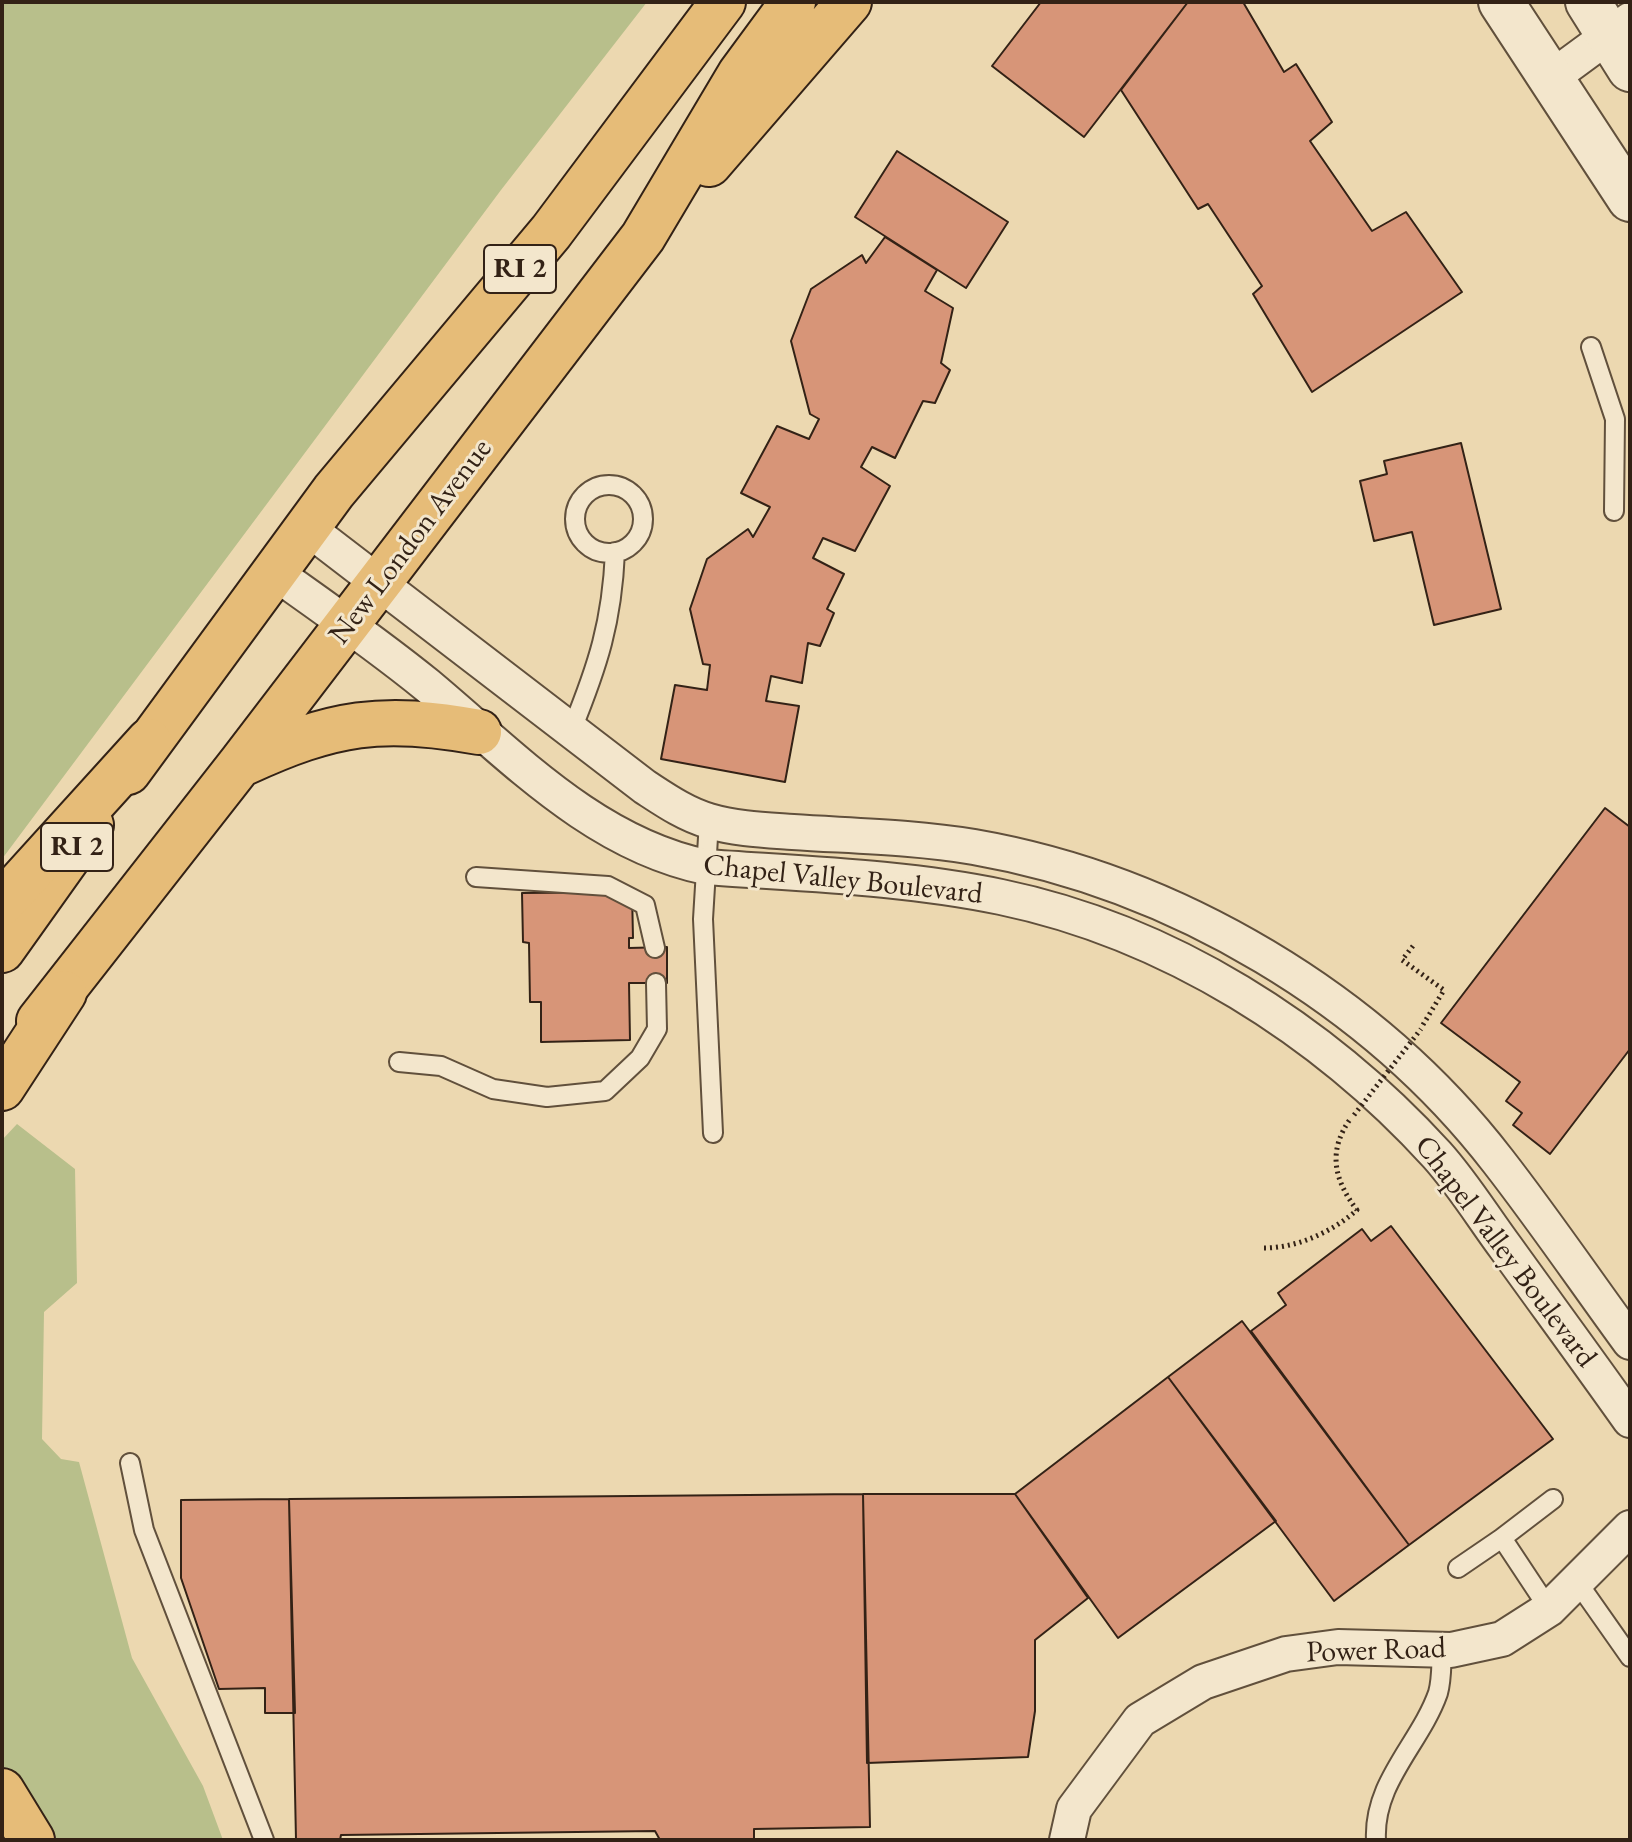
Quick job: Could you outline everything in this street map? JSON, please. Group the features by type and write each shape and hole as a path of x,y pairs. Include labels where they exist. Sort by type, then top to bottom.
{"main road":[{"name":"RI 2","path":"2,950 149,741 306,527 551,232 723,2"},
{"name":"New London Avenue","path":"2,1063 64,993 643,237 740,74 793,2"},
{"path":"643,237 777,88 849,2"},
{"path":"241,763 285,744 357,723 406,721 479,732"},
{"path":"2,903 149,741"},
{"path":"2,1088 64,993"},
{"path":"2,1791 32,1840"}],"street":[{"path":"1501,2 1630,199"},
{"path":"1551,78 1614,32"},
{"name":"Chapel Valley Boulevard","path":"306,527 645,787 709,821 755,829 938,842 1013,856 1125,889 1228,937 1321,994 1416,1071 1497,1160 1630,1342"},
{"name":"Chapel Valley Boulevard","path":"274,572 427,685 479,732 607,828 662,855 706,867 931,885 1003,897 1073,916 1148,944 1237,992 1353,1073 1420,1137 1466,1193 1630,1420"},
{"name":"Power Road","path":"1067,1840 1074,1809 1140,1720 1203,1682 1286,1654 1338,1647 1442,1650 1502,1639 1549,1609 1630,1528"}],"lane":[{"path":"1591,347 1615,419 1614,511"},
{"path":"572,729 600,661 613,602 615,552"},
{"path":"709,821 703,919 713,1133"},
{"path":"476,877 608,886 645,905 655,948"},
{"path":"399,1062 441,1066 493,1089 547,1097 605,1091 640,1058 657,1029 656,983"},
{"path":"130,1463 144,1530 264,1840"},
{"path":"1458,1568 1553,1499"},
{"path":"1502,1538 1549,1609"},
{"path":"1578,1583 1630,1657"},
{"path":"1376,1840 1378,1817 1389,1780 1437,1695 1442,1650"}],"path":[{"path":"1264,1248 1288,1248 1345,1221 1357,1210 1343,1192 1334,1167 1336,1146 1354,1115 1421,1029 1444,990 1402,960 1413,946"}],"green space":[{"path":"2,2 647,2 501,190 2,859"},
{"path":"17,1124 75,1169 77,1283 44,1312 42,1439 61,1459 79,1462 132,1658 203,1786 223,1840 27,1840 2,1798 2,1140"}],"building":[{"path":"1041,2 1188,2 1084,137 992,66"},
{"path":"1188,2 1243,2 1284,72 1296,64 1332,122 1310,141 1372,231 1406,212 1462,292 1312,392 1253,294 1262,286 1208,204 1198,209 1121,90"},
{"path":"897,151 1008,222 966,288 855,217"},
{"path":"885,237 937,270 925,291 953,308 941,363 950,370 935,403 923,401 895,458 872,447 861,467 890,486 855,551 823,538 813,558 844,574 827,609 834,613 820,646 808,643 802,683 771,676 766,701 799,706 785,782 661,759 675,685 707,690 710,665 703,664 690,609 707,559 748,529 753,537 770,507 741,493 777,426 809,439 819,419 810,414 791,341 811,289 862,255 866,263"},
{"path":"1461,443 1501,609 1434,625 1412,532 1374,541 1360,481 1387,474 1384,461"},
{"path":"1605,808 1630,827 1630,1049 1550,1154 1513,1125 1522,1113 1506,1101 1520,1082 1441,1023"},
{"path":"632,892 633,938 629,938 629,948 667,947 667,983 629,983 630,1040 541,1042 541,1002 530,1002 529,943 523,942 522,893"},
{"path":"1391,1226 1553,1439 1409,1545 1251,1331 1286,1305 1278,1293 1362,1229 1371,1241"},
{"path":"1242,1321 1409,1545 1334,1601 1168,1377"},
{"path":"1168,1377 1276,1521 1118,1638 1015,1494"},
{"path":"863,1494 870,1827 754,1829 754,1840 660,1840 655,1831 341,1835 340,1840 296,1840 289,1499"},
{"path":"863,1494 1015,1494 1088,1598 1035,1640 1035,1711 1028,1757 867,1763"},
{"path":"289,1499 295,1713 265,1713 265,1688 219,1689 181,1578 181,1500"}]}
